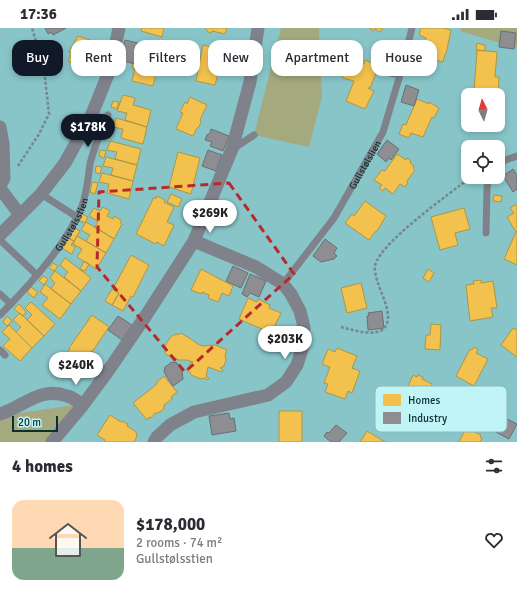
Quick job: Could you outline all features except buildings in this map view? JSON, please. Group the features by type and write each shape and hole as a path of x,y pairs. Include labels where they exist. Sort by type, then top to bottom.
{"street":[{"path":"0,235 41,194 65,163 92,114 111,66 119,28"},
{"path":"52,442 83,405 106,374 194,241 232,149 250,82 258,28"},
{"path":"0,127 4,178 0,187 20,215"},
{"path":"158,440 170,425 194,412 268,395 286,382 297,365 303,346 304,327 300,311 291,294 283,284 256,267 194,241"},
{"path":"0,414 36,396 51,393 68,396 83,405"}],"lane":[{"name":"Gullstølslien","path":"283,284 334,218 383,132 412,28"},
{"name":"Gullstølsstien","path":"0,315 37,275 58,247 77,217 86,192 91,163 98,138 108,115"},
{"path":"232,149 254,135"},
{"path":"505,160 517,156"},
{"path":"486,233 488,184"},
{"path":"41,194 77,217"},
{"path":"0,240 37,275"},
{"path":"0,294 11,304"}],"path":[{"path":"18,173 18,166 40,134 49,114 44,68 32,28"},
{"path":"341,328 376,333 384,329 388,323 388,315 376,272 375,265 377,260 394,238 462,184"}],"highlighted area":[{"path":"229,183 294,274 185,372 97,267 99,192"}],"green space":[{"path":"281,28 319,28 320,40 278,40"},
{"path":"461,28 517,28 517,48 460,31"},
{"path":"271,68 271,76 321,76 322,97 309,147 254,135"},
{"path":"81,404 47,442 0,442 0,416"}]}
